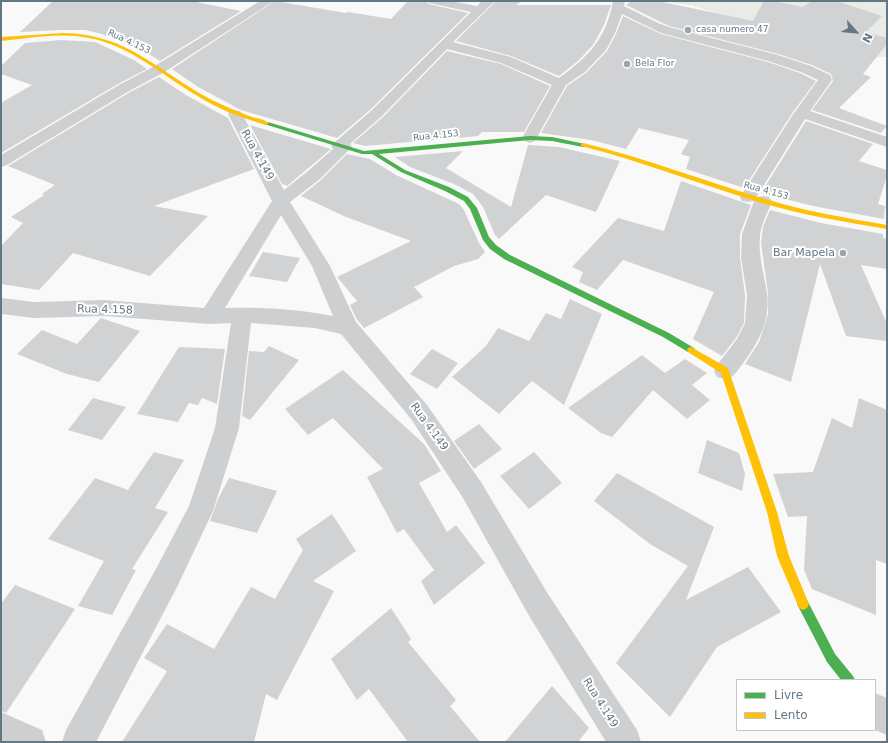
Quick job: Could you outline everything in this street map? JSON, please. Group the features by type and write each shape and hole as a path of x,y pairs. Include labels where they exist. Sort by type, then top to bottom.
{"street":[{"path":"1,162 124,88 158,70 268,1"},
{"path":"209,316 281,201 314,175 444,44 490,1"},
{"path":"442,2 479,10"},
{"path":"530,138 560,83 570,77 598,53 609,33 618,4 654,26 670,32 773,58 806,69 825,78 810,102 801,113 756,199 750,258 756,294 755,323 746,344 725,371"},
{"name":"Rua 4.153","path":"1,39 61,35 98,38 140,56 158,70 192,91 235,114 364,153 530,138 552,139 610,151 756,199 831,218 887,227"},
{"path":"444,44 506,60 560,83"},
{"path":"801,113 887,142"},
{"name":"Rua 4.149","path":"235,114 281,201 321,266 348,327 419,412 472,490 538,604 625,742"},
{"path":"374,153 403,171 447,189 466,199 473,208 486,238 493,247 507,256 666,335 725,371 772,512 786,563 798,592 831,658 848,679"},
{"name":"Rua 4.158","path":"1,306 34,310 105,308 209,316 242,315 314,320 348,327"},
{"path":"78,742 167,577 200,511 227,428 237,341 242,315"},
{"path":"876,710 887,719"},
{"path":"1,728 30,742"}],"shaded area":[{"path":"662,1 887,1 887,57 849,56 694,6"}],"building":[{"path":"53,1 191,1 241,11 160,61 146,52 102,34 85,30 20,32"},
{"path":"275,1 391,19 408,1 426,1 429,4 468,13 371,109 337,138 241,110 198,87 172,69"},
{"path":"496,1 522,1 516,5 611,5 604,25 593,45 578,61 559,76 511,56 456,41"},
{"path":"631,1 658,1 753,21 764,1 773,1 803,7 812,1 836,1 882,16 866,32 887,38 887,44 863,74 871,77 839,108 887,126 881,133 812,110 833,81 831,74 812,65 778,54 669,26 626,5"},
{"path":"623,16 661,34 768,62 800,73 816,81 793,112 744,188 686,169 690,157 681,154 689,140 639,128 626,149 591,140 541,133 567,86 586,73 607,51"},
{"path":"61,40 95,42 134,60 147,69 118,84 1,153 1,103 32,85 1,74 1,66 25,43"},
{"path":"447,51 501,64 550,86 524,132 482,132 478,136 365,146 353,143 383,117"},
{"path":"159,77 186,95 228,118 254,169 154,206 208,216 150,276 73,253 39,290 1,284 1,246 23,223 11,217 44,195 42,194 55,185 8,166 130,92"},
{"path":"806,121 873,144 859,161 887,170 887,176 878,204 885,206 884,219 813,206 761,193"},
{"path":"250,125 331,149 287,186 282,184"},
{"path":"528,145 559,147 620,161 596,212 546,195 499,239 495,235 483,207 473,194 454,184 410,167 395,157 463,151 446,168 511,207"},
{"path":"347,154 370,159 396,175 459,204 464,210 479,243 485,252 478,259 454,266 414,287 423,297 364,328 356,318 350,305 357,301 337,277 411,241 346,217 301,196 321,180"},
{"path":"681,181 751,205 740,234 740,258 745,295 744,323 736,338 722,356 693,339 714,292 623,260 597,290 579,282 583,272 572,267 618,218 664,231"},
{"path":"770,210 821,223 883,234 883,238 887,239 887,269 861,265 887,324 887,341 846,336 820,264 791,382 745,364 759,342 768,314 768,293 761,243 763,227"},
{"path":"263,252 300,258 287,282 249,276"},
{"path":"570,299 602,314 564,405 532,381 499,414 452,377 486,346 498,328 529,341 546,313 561,319"},
{"path":"101,318 140,331 99,382 67,374 17,354 42,330 77,344"},
{"path":"269,346 299,360 250,420 242,416 249,351 264,352"},
{"path":"179,347 225,349 217,404 202,398 198,405 189,403 178,422 137,414"},
{"path":"432,349 458,363 437,389 410,374"},
{"path":"642,355 665,373 685,359 707,373 692,385 710,400 687,419 653,390 612,437 601,433 568,408"},
{"path":"343,370 424,444 441,471 419,483 447,532 456,525 485,563 434,605 421,581 434,570 404,529 397,533 367,477 383,469 333,418 308,435 285,409"},
{"path":"93,398 126,407 102,440 68,430"},
{"path":"859,398 887,410 887,564 876,560 876,615 812,589 804,570 807,516 788,517 773,474 813,472 832,418 852,428"},
{"path":"479,424 502,449 474,469 454,441"},
{"path":"707,440 739,453 745,474 742,491 698,473"},
{"path":"154,452 184,460 155,508 168,512 132,569 136,570 112,615 78,606 104,561 48,539 95,478 128,490"},
{"path":"534,452 562,483 529,509 500,476"},
{"path":"617,473 714,527 686,600 748,567 781,612 717,647 670,717 616,663 688,566 650,544 594,501"},
{"path":"229,478 277,491 257,533 210,521 218,499"},
{"path":"332,514 356,551 313,581 334,591 277,700 266,694 254,742 122,742 167,671 144,658 167,624 214,649 251,587 275,599 303,550 296,539"},
{"path":"15,585 75,609 6,713 1,711 1,604"},
{"path":"391,608 411,639 408,642 456,700 450,706 480,742 408,742 369,689 357,700 331,659"},
{"path":"552,686 589,728 578,742 505,742"}],"traffic: fast":[{"path":"266,123 364,153 530,138 552,139 583,145"},
{"path":"374,153 403,171 447,189 466,199 473,208 486,238 493,247 507,257 666,335 691,350"},
{"path":"803,604 831,658 848,679"}],"traffic: slow":[{"path":"1,39 76,34 111,42 135,54 191,90 218,105 266,123"},
{"path":"583,145 606,150 778,205 824,216 887,227"},
{"path":"691,350 725,371 772,512 783,556 803,604"}],"place":[{"name":"casa numero 47","path":"688,30"},
{"name":"Bela Flor","path":"627,64"},
{"name":"Bar Mapela","path":"843,253"}]}
